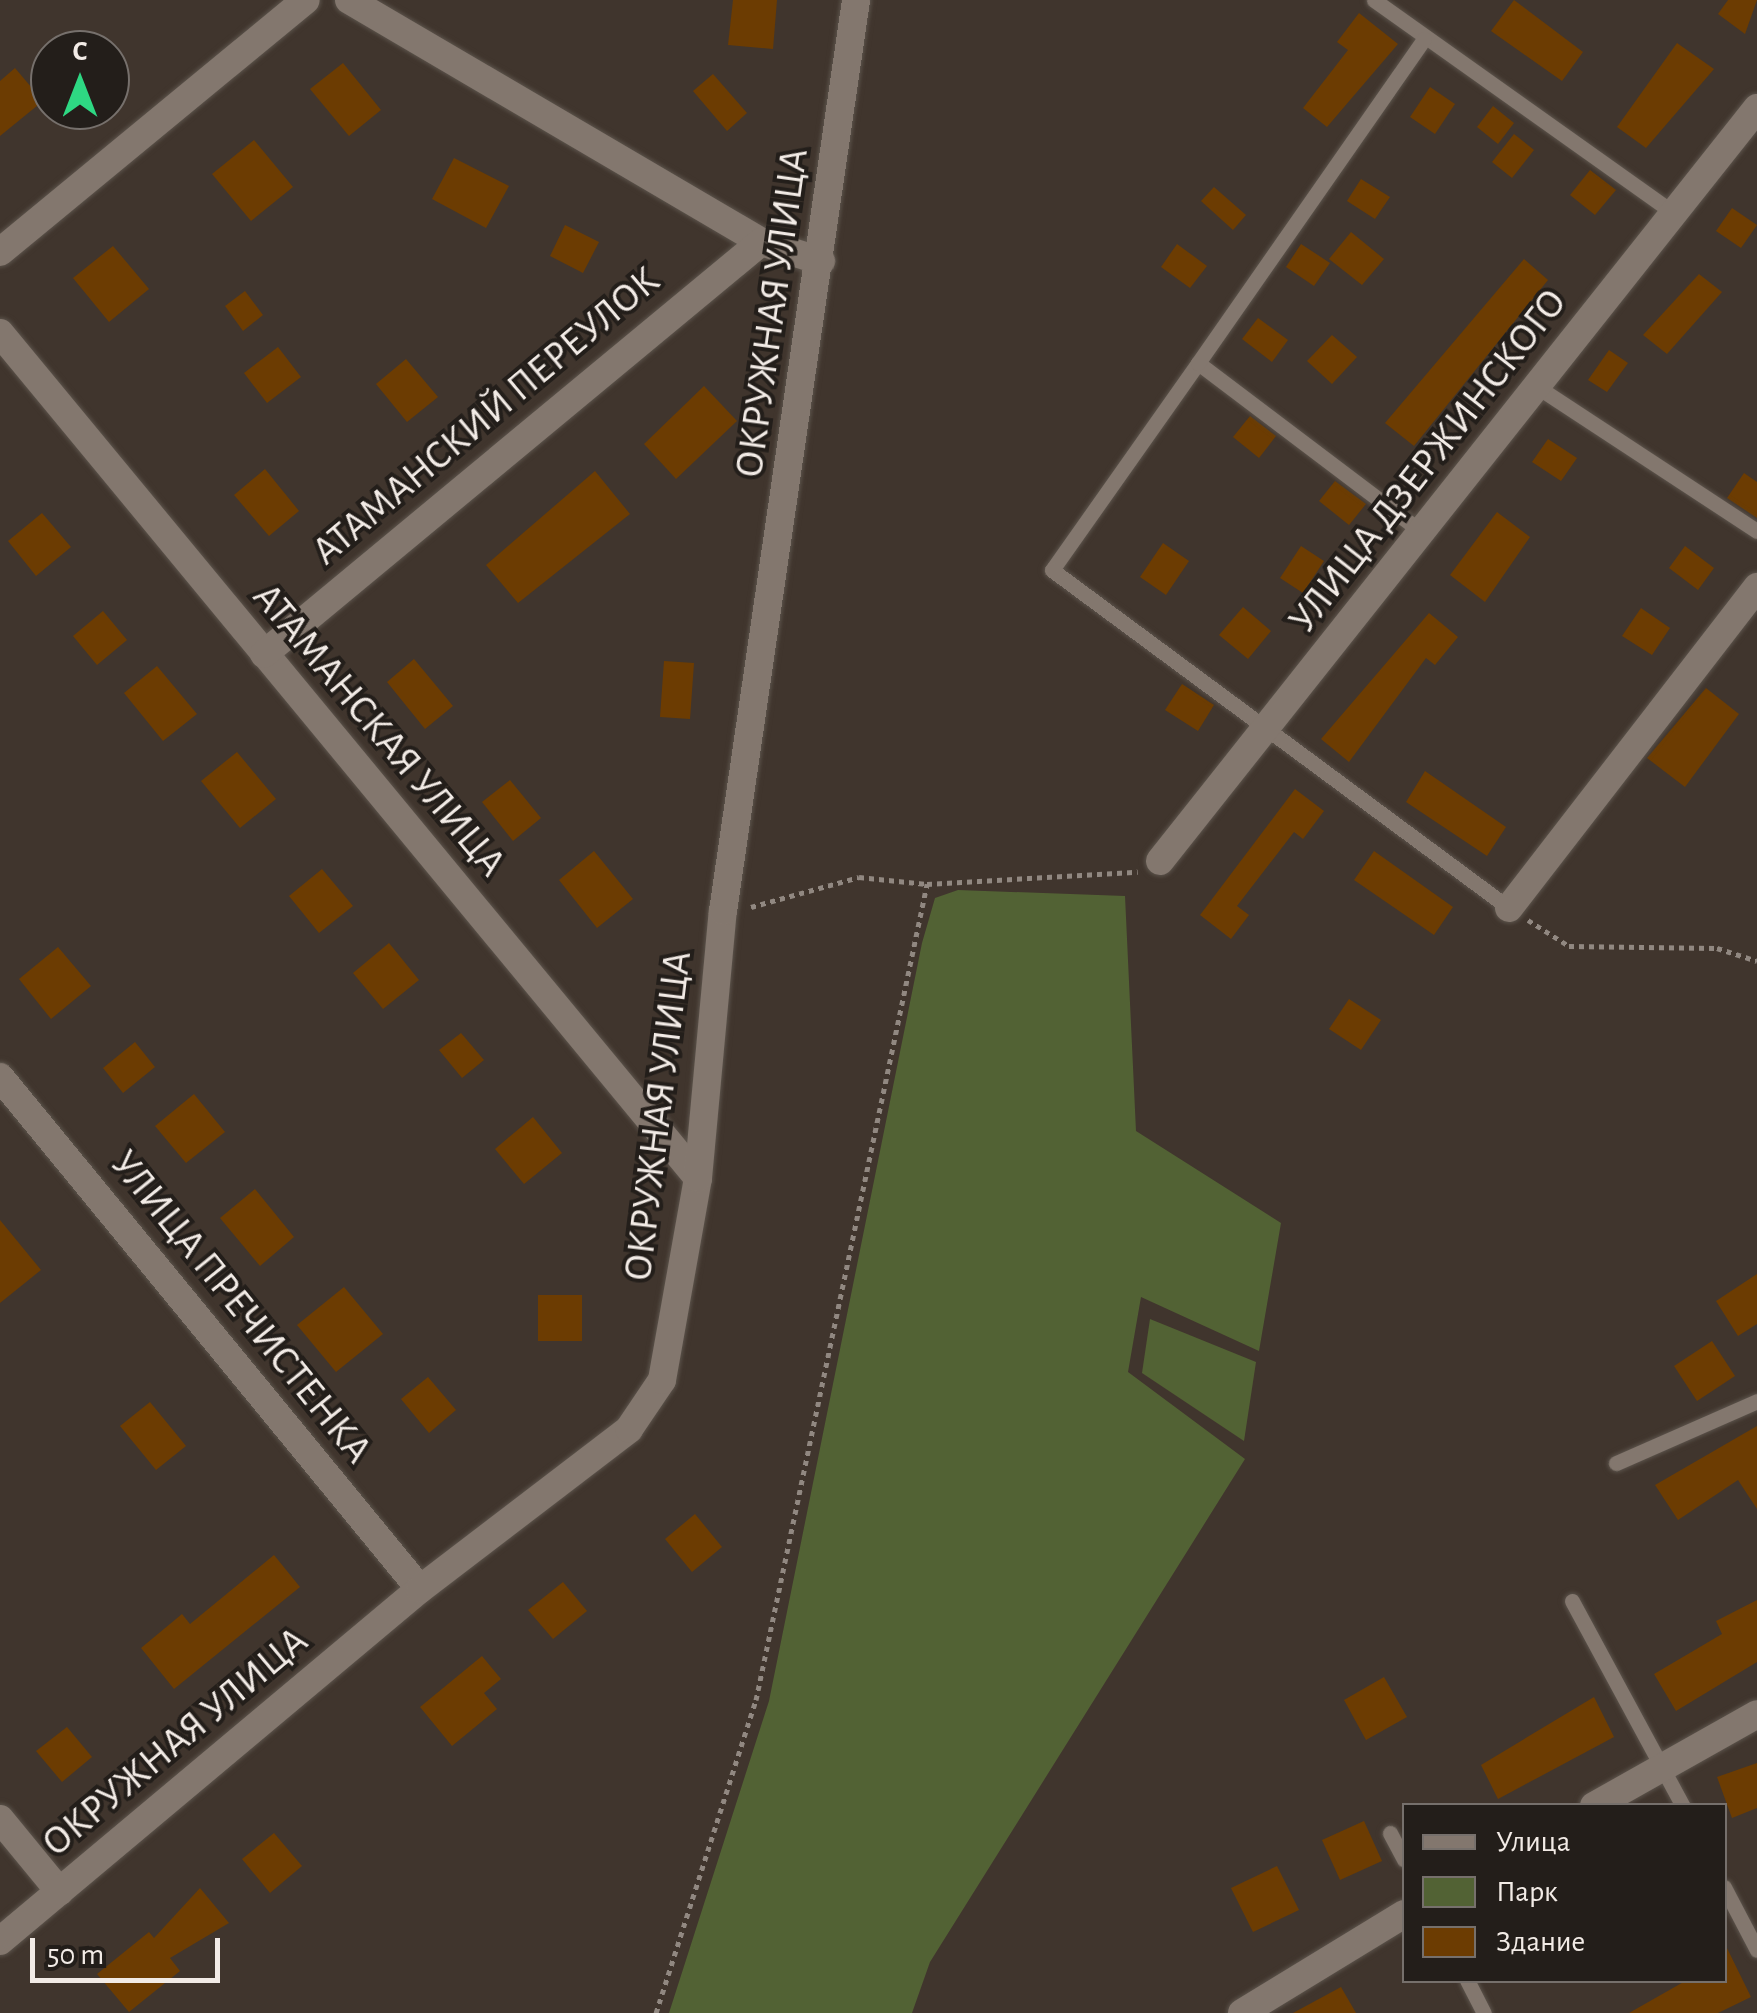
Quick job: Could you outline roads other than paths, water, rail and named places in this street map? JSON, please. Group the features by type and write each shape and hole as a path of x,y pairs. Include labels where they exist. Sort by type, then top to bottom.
{"street":[{"path":"0,252 306,0"},
{"path":"350,0 761,242 822,261"},
{"name":"ОКРУЖНАЯ УЛИЦА","path":"0,1941 420,1589 640,1412 662,1380 698,1178 723,912 822,261 856,0"},
{"name":"УЛИЦА ДЗЕРЖИНСКОГО","path":"1160,860 1270,732 1536,386 1757,108"},
{"name":"АТАМАНСКИЙ ПЕРЕУЛОК","path":"264,654 761,242"},
{"name":"АТАМАНСКАЯ УЛИЦА","path":"0,333 698,1178"},
{"path":"1508,908 1757,587"},
{"name":"УЛИЦА ПРЕЧИСТЕНКА","path":"0,1077 420,1589"},
{"path":"1599,1803 1757,1714"},
{"path":"0,1819 60,1892"},
{"path":"1242,2013 1402,1915"}],"lane":[{"path":"1374,0 1672,212"},
{"path":"1424,38 1052,570 1508,908"},
{"path":"1198,363 1423,533"},
{"path":"1536,386 1757,531"},
{"path":"1616,1463 1757,1400"},
{"path":"1572,1601 1682,1803"},
{"path":"1390,1833 1402,1855"},
{"path":"1727,1893 1757,1950"},
{"path":"1469,1983 1484,2013"}]}
